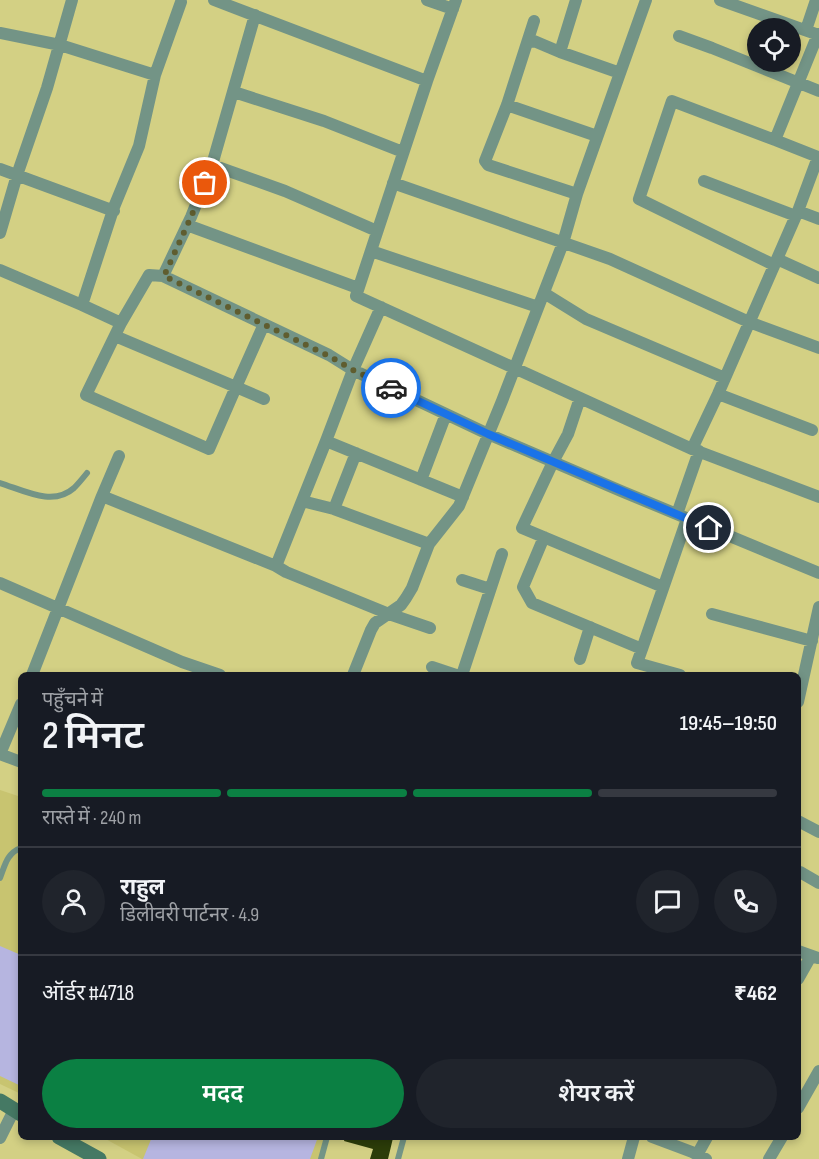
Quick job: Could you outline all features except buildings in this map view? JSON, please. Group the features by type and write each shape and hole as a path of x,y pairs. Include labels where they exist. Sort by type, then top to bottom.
{"street":[{"path":"0,233 17,175 48,88 72,0"},
{"path":"214,0 427,81"},
{"path":"427,0 454,5 356,296 696,450 819,497"},
{"path":"560,52 576,0"},
{"path":"354,672 375,623 401,605 412,588 429,544 459,506 463,497 563,243 577,194 646,0"},
{"path":"720,0 814,33"},
{"path":"775,140 799,82 814,33 816,0"},
{"path":"82,305 139,146 155,75 181,2"},
{"path":"164,276 212,165 255,15"},
{"path":"534,21 507,105 485,161 488,165 577,194"},
{"path":"0,33 60,45 155,75"},
{"path":"679,36 819,91"},
{"path":"528,42 534,41 620,73"},
{"path":"234,92 324,121 403,152"},
{"path":"658,672 635,669 663,587 682,517 696,450 718,394 749,322 776,262 797,214 818,157 672,101 639,199 776,262 819,278"},
{"path":"507,105 597,136"},
{"path":"212,165 285,191 377,231"},
{"path":"0,169 114,211"},
{"path":"704,181 797,214 819,219"},
{"path":"393,183 610,259 749,322 819,348"},
{"path":"187,225 358,288"},
{"path":"370,251 538,307"},
{"path":"1,273 121,323"},
{"path":"264,324 209,449 86,395 121,323 149,275 164,276 264,324 329,356 353,370 488,434 819,573"},
{"path":"544,292 586,319 725,378"},
{"path":"276,566 353,370 381,307"},
{"path":"115,336 264,399"},
{"path":"718,394 812,430"},
{"path":"580,398 568,434 522,528 663,587"},
{"path":"422,480 446,414"},
{"path":"326,441 463,497"},
{"path":"334,509 356,453"},
{"path":"33,672 119,456"},
{"path":"102,496 389,614 430,628"},
{"path":"302,501 334,509 429,544"},
{"path":"544,537 523,587 532,603 642,649"},
{"path":"463,672 502,554"},
{"path":"462,580 490,590"},
{"path":"0,583 182,662 211,672"},
{"path":"801,689 819,607"},
{"path":"712,614 812,641"},
{"path":"580,659 590,627"},
{"path":"432,667 447,672"},
{"path":"18,711 0,754 18,761"},
{"path":"801,823 819,832"},
{"path":"801,873 819,883"},
{"path":"801,975 815,957"},
{"path":"801,1103 819,1071"},
{"path":"0,1101 17,1112 0,1138"},
{"path":"64,1140 95,1158"},
{"path":"628,1159 633,1140"},
{"path":"664,1140 702,1157 706,1140"},
{"path":"769,1159 780,1140"}],"lane":[{"path":"0,483 40,496 53,497 74,489 87,473"},
{"path":"0,878 7,858 18,849"},
{"path":"321,1159 326,1140"},
{"path":"398,1159 403,1140"}],"shaded area":[{"path":"0,790 18,796 18,1093 0,1084"},
{"path":"0,946 18,954 18,1085 0,1076"},
{"path":"107,1140 323,1140 319,1159 142,1159"},
{"path":"151,1140 317,1140 310,1159 143,1159"}],"way so far":[{"path":"205,183 164,276 391,388"}],"route":[{"path":"391,388 488,434 709,528"}]}
